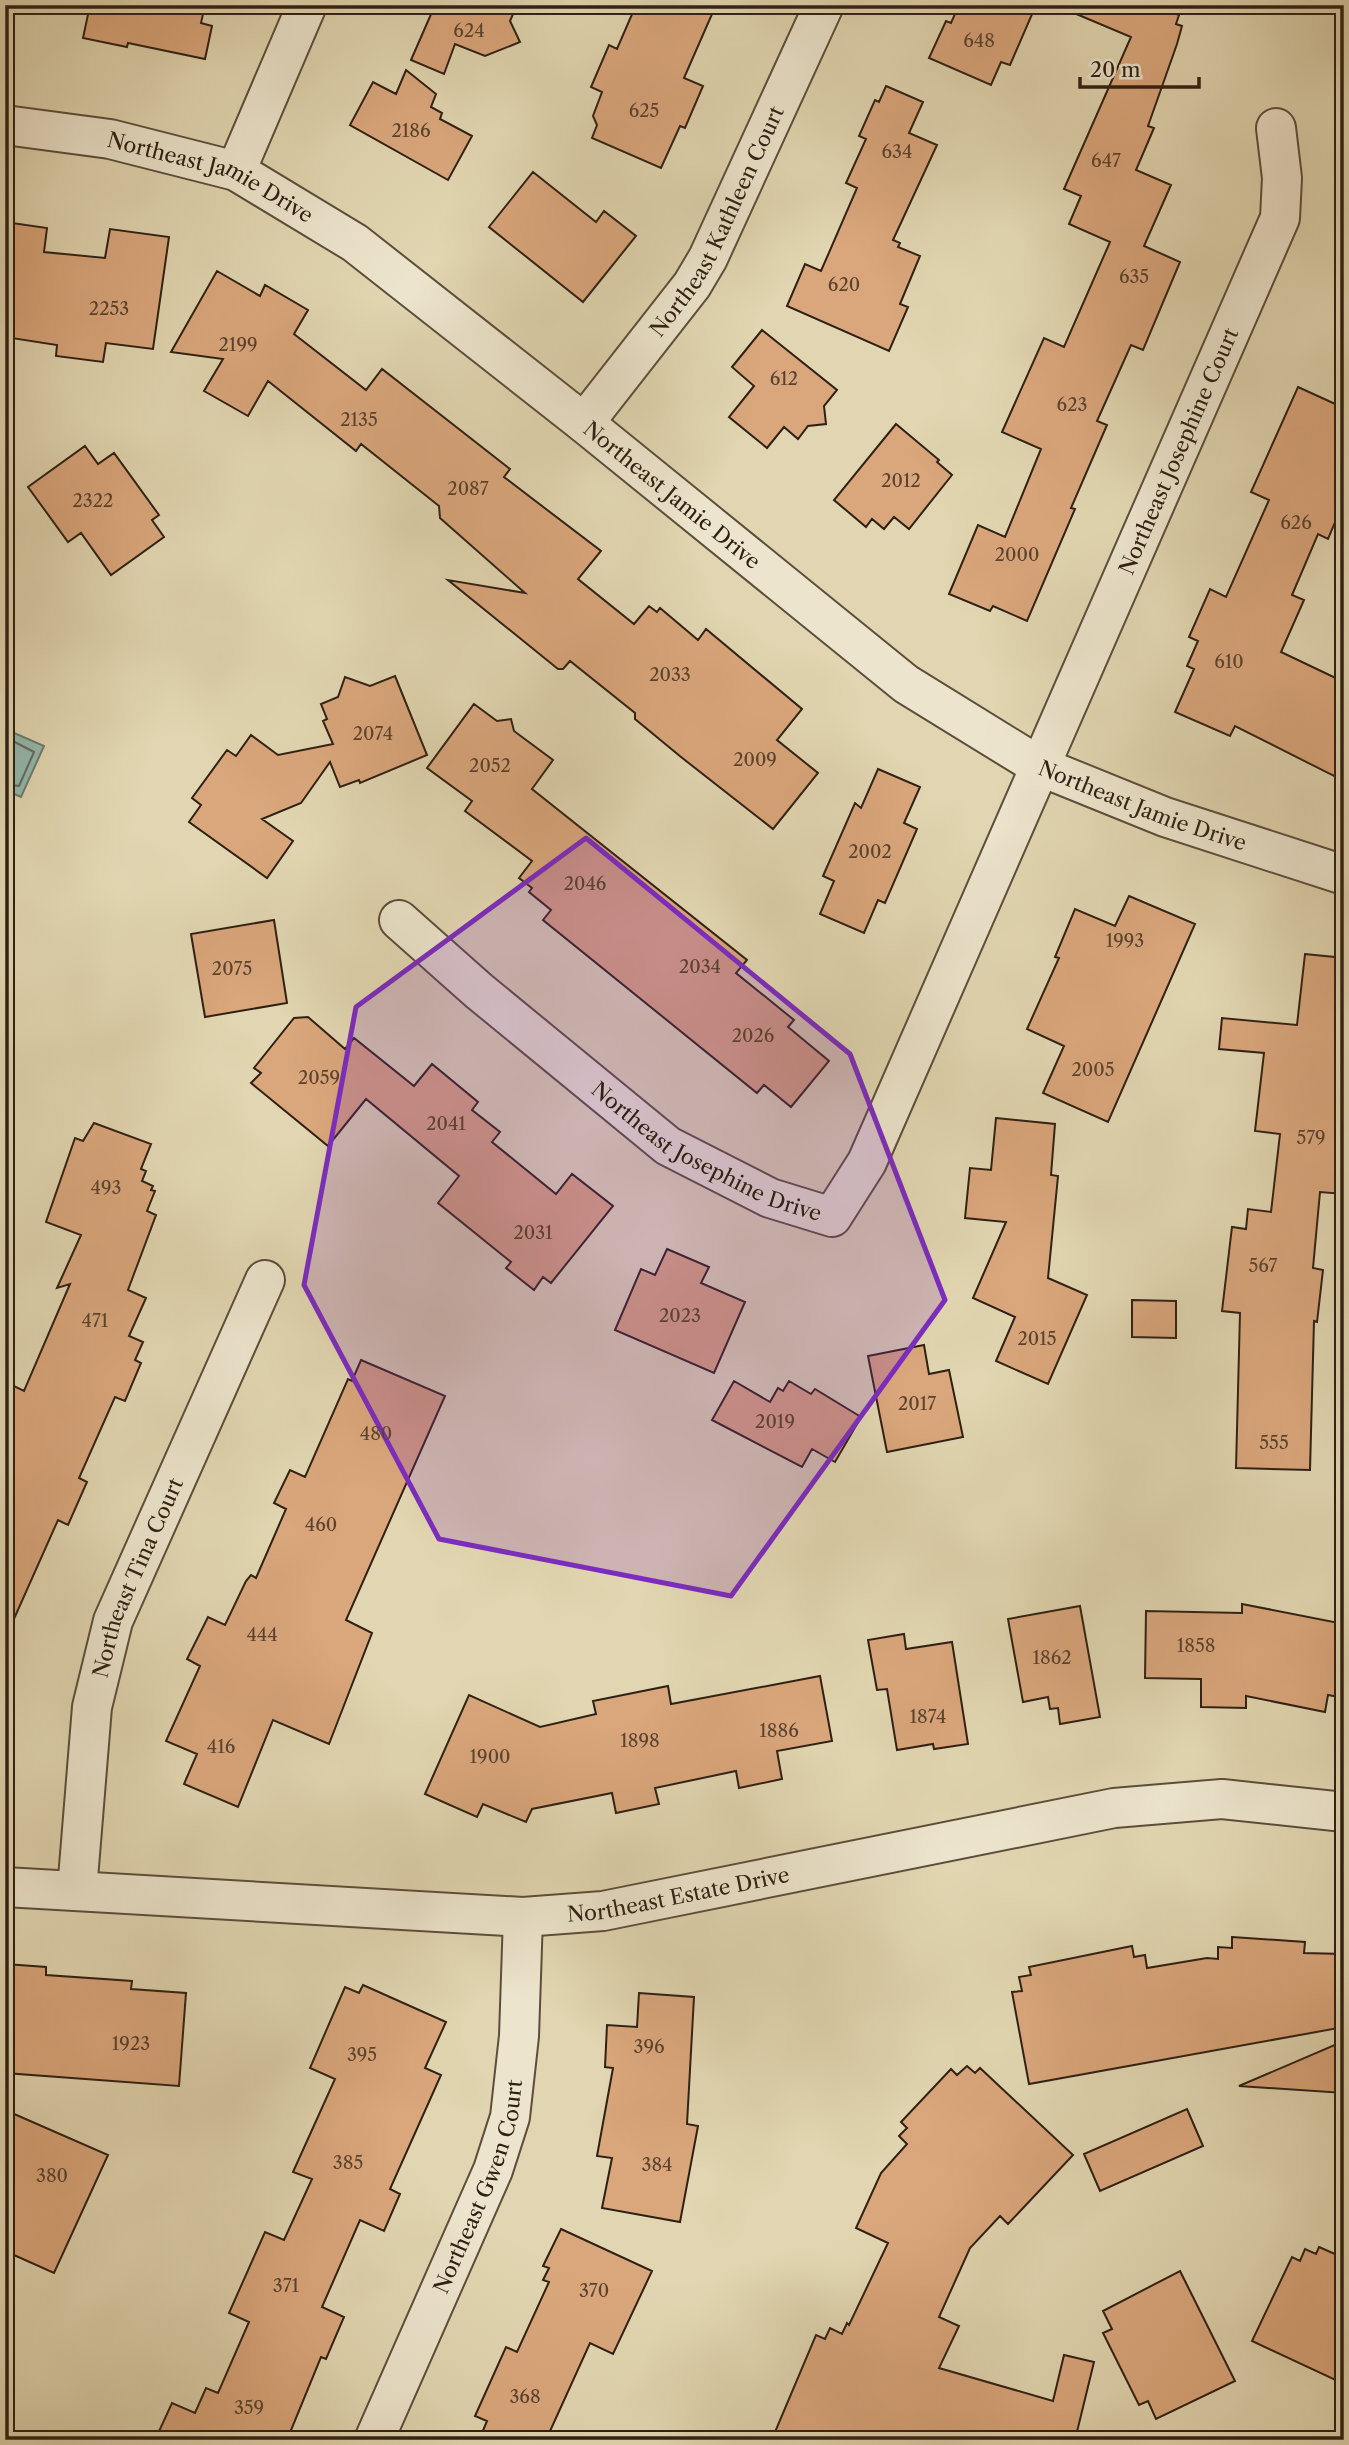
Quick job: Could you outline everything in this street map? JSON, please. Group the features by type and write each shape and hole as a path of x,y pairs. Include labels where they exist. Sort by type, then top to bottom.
{"street":[{"path":"236,170 307,5"},
{"name":"Northeast Kathleen Court","path":"584,422 692,285 708,258 824,5"},
{"name":"Northeast Jamie Drive","path":"5,125 110,139 236,170 355,243 584,422 906,684 1039,766 1165,817 1344,875"},
{"name":"Northeast Josephine Court","path":"1039,766 1280,218 1282,178 1276,128"},
{"name":"Northeast Josephine Drive","path":"399,920 479,991 668,1146 770,1198 832,1217 867,1162 1039,766"},
{"name":"Northeast Tina Court","path":"77,1891 92,1707 113,1621 265,1280"},
{"name":"Northeast Estate Drive","path":"5,1887 523,1917 603,1911 1114,1808 1222,1799 1344,1812"},
{"name":"Northeast Gwen Court","path":"374,2440 493,2170 510,2117 519,2036 523,1917"}],"highlighted area":[{"path":"586,838 850,1054 945,1300 731,1596 439,1539 304,1285 356,1007"}],"water":[{"path":"5,729 44,746 21,797 5,790"}],"building":[{"path":"90,5 205,5 201,23 212,26 205,59 128,43 127,47 83,38"},
{"path":"435,5 517,5 510,21 520,42 485,56 455,44 444,74 411,60"},
{"path":"636,5 716,5 684,78 703,86 685,128 680,126 661,168 592,138 597,125 593,116 602,92 591,87 609,45 617,49"},
{"path":"959,5 1036,5 1010,65 1001,62 991,85 929,58 946,21 951,23"},
{"path":"1055,5 1155,5 1179,15 1176,24 1182,26 1177,44 1148,126 1154,128 1136,170 1171,185 1144,246 1180,262 1143,350 1131,345 1097,421 1107,425 1071,508 1075,509 1027,621 993,606 990,611 949,594 978,525 1005,537 1041,449 1002,432 1044,338 1064,347 1110,242 1069,224 1081,196 1064,189 1131,37"},
{"path":"406,70 436,94 431,107 442,113 440,119 472,136 448,180 350,125 373,82 396,94"},
{"path":"886,86 923,102 909,133 937,145 893,240 900,243 898,247 920,256 900,304 908,307 889,351 787,306 805,264 821,271 857,188 846,183 866,139 859,136 875,100 879,102"},
{"path":"533,172 596,222 604,211 636,236 583,302 489,227"},
{"path":"5,222 47,228 44,252 105,258 110,229 169,237 153,349 106,343 103,362 56,356 57,345 5,337"},
{"path":"217,271 260,296 265,285 308,310 294,334 366,390 382,369 510,469 504,477 601,551 578,579 634,624 649,606 657,612 660,608 698,640 706,629 802,709 777,740 818,773 773,829 635,719 635,713 570,661 563,669 558,669 448,580 525,593 440,518 439,506 361,444 356,451 268,381 248,416 204,391 223,359 171,352"},
{"path":"762,330 837,390 824,406 826,424 808,426 798,439 784,427 767,448 729,417 754,386 732,367"},
{"path":"1298,387 1344,408 1344,501 1328,539 1318,534 1292,595 1304,600 1281,652 1344,682 1344,781 1235,726 1230,736 1175,712 1194,669 1187,666 1198,641 1189,637 1210,589 1226,597 1269,500 1251,492"},
{"path":"896,424 939,460 937,462 952,475 909,529 894,517 884,529 872,519 866,527 834,500"},
{"path":"85,446 98,464 114,453 159,515 152,520 164,537 111,575 81,533 68,542 28,487"},
{"path":"395,676 427,755 360,783 359,780 340,787 330,762 301,803 262,819 293,841 267,878 189,822 201,805 192,798 227,750 236,756 251,735 278,755 333,744 323,721 327,719 321,704 338,697 345,677 370,686"},
{"path":"474,704 497,721 511,719 514,731 553,760 532,789 747,960 736,973 794,1020 788,1027 829,1061 791,1107 764,1085 757,1093 543,920 551,910 529,892 532,888 519,878 532,861 465,811 472,801 427,768"},
{"path":"878,769 920,787 904,823 917,829 885,903 878,900 864,933 820,914 834,881 823,876 855,803 861,808"},
{"path":"1129,896 1195,924 1108,1122 1043,1093 1064,1046 1027,1029 1059,958 1055,957 1075,909 1115,926"},
{"path":"274,920 287,1003 205,1017 191,934"},
{"path":"1305,954 1344,958 1344,1194 1320,1192 1313,1268 1323,1270 1317,1322 1314,1321 1310,1470 1236,1468 1240,1313 1222,1311 1232,1227 1246,1229 1248,1209 1271,1212 1280,1134 1255,1131 1264,1053 1219,1049 1222,1018 1297,1025"},
{"path":"308,1017 345,1049 354,1038 414,1086 432,1064 478,1102 472,1110 500,1132 492,1142 556,1194 572,1174 613,1206 551,1283 543,1277 534,1290 506,1268 511,1262 438,1203 459,1176 366,1099 328,1146 251,1083 261,1073 254,1068 294,1018"},
{"path":"996,1118 1055,1124 1051,1175 1058,1176 1048,1278 1087,1295 1048,1384 996,1361 1015,1317 973,1298 1006,1222 965,1218 970,1168 991,1170"},
{"path":"94,1123 151,1144 141,1169 146,1171 142,1181 153,1186 151,1190 155,1191 147,1211 156,1215 128,1290 146,1298 129,1336 143,1342 135,1360 141,1363 125,1401 115,1397 79,1478 87,1482 68,1525 58,1520 5,1639 5,1406 14,1386 24,1391 70,1284 57,1288 81,1235 46,1222 75,1138 83,1141"},
{"path":"667,1249 709,1267 701,1283 745,1302 714,1373 615,1330 641,1269 655,1275"},
{"path":"1132,1300 1176,1301 1176,1338 1132,1337"},
{"path":"924,1345 929,1374 949,1370 963,1437 887,1452 868,1356"},
{"path":"361,1360 445,1396 346,1620 372,1633 329,1744 273,1720 238,1807 184,1784 197,1754 166,1741 200,1666 187,1659 208,1617 225,1625 246,1581 251,1575 256,1578 286,1509 274,1503 290,1470 305,1477 348,1379 352,1381"},
{"path":"734,1381 770,1402 778,1388 783,1391 789,1381 811,1394 815,1389 861,1417 835,1462 812,1449 802,1467 712,1420"},
{"path":"1242,1604 1344,1624 1344,1698 1328,1695 1325,1712 1246,1696 1246,1708 1201,1707 1201,1679 1145,1678 1146,1611 1242,1613"},
{"path":"1080,1606 1100,1717 1060,1724 1058,1708 1050,1709 1048,1697 1023,1702 1008,1619"},
{"path":"904,1634 906,1649 952,1642 968,1744 934,1749 933,1744 897,1750 887,1689 877,1690 868,1640"},
{"path":"820,1676 832,1741 777,1751 782,1779 739,1788 736,1771 655,1788 659,1804 616,1813 612,1793 532,1809 526,1822 483,1804 477,1817 425,1794 469,1695 540,1727 596,1714 593,1701 668,1686 671,1704"},
{"path":"1232,1937 1305,1942 1304,1953 1344,1954 1344,2027 1029,2084 1012,1992 1022,1991 1019,1977 1031,1975 1029,1967 1132,1946 1134,1957 1145,1955 1147,1968 1207,1958 1218,1959 1218,1947 1232,1948"},
{"path":"5,1964 46,1967 46,1975 132,1981 131,1989 186,1993 179,2086 5,2073"},
{"path":"363,1985 446,2022 425,2068 441,2075 390,2189 400,2194 384,2231 360,2220 322,2307 344,2317 326,2359 321,2357 287,2440 155,2440 172,2403 195,2413 206,2388 218,2393 249,2322 229,2313 265,2232 284,2240 312,2179 293,2172 335,2079 310,2068 345,1987 359,1993"},
{"path":"639,1993 694,1997 687,2124 698,2126 680,2222 602,2208 612,2158 597,2156 613,2068 605,2067 607,2025 637,2027"},
{"path":"1344,2041 1344,2093 1239,2086"},
{"path":"967,2066 975,2073 980,2068 1073,2155 1008,2224 1000,2216 970,2248 939,2317 959,2326 939,2368 1053,2401 1064,2355 1094,2362 1075,2440 793,2440 775,2432 816,2335 825,2339 830,2328 842,2334 847,2323 849,2325 888,2243 856,2228 881,2173 907,2144 899,2136 907,2128 901,2122 951,2069 957,2075"},
{"path":"1187,2109 1203,2146 1100,2191 1084,2154"},
{"path":"5,2110 108,2155 54,2273 5,2251"},
{"path":"561,2229 652,2271 613,2354 590,2343 546,2440 479,2440 487,2421 475,2416 506,2347 517,2352 549,2282 543,2280 549,2268 543,2266"},
{"path":"1319,2247 1344,2258 1344,2384 1252,2341 1292,2257 1300,2261 1305,2249 1316,2254"},
{"path":"1180,2271 1235,2381 1156,2419 1148,2401 1139,2405 1103,2333 1112,2329 1103,2311"}]}
